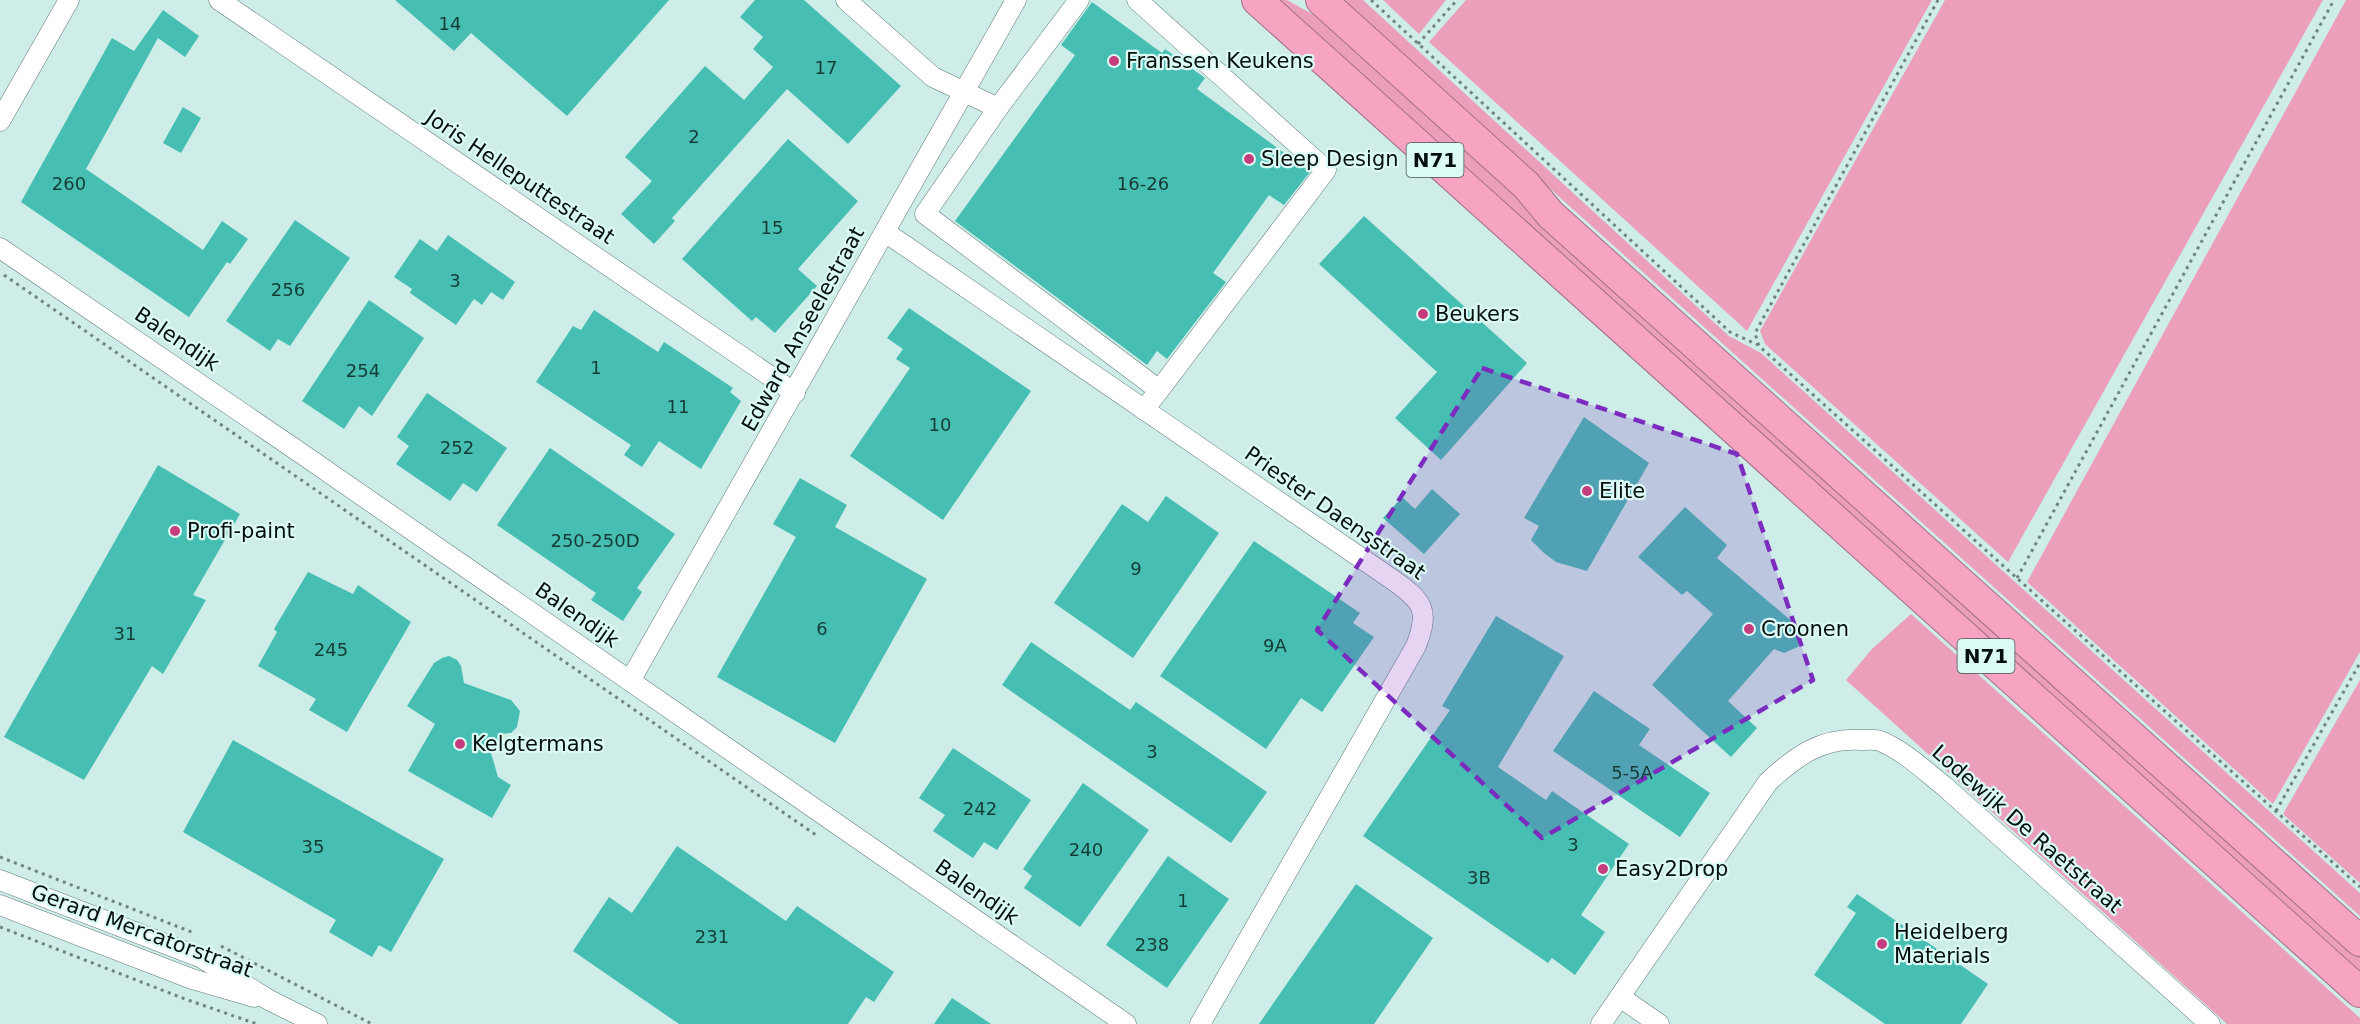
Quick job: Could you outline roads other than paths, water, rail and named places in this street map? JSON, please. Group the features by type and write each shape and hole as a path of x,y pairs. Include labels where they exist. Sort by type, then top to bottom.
{"highway":[{"name":"N71","path":"1257,0 2360,992"},
{"name":"N71","path":"1321,0 1526,185 1551,215 2360,940"}],"street":[{"path":"0,121 69,0"},
{"name":"Joris Helleputtestraat","path":"219,0 795,393"},
{"path":"846,0 933,77 998,108"},
{"name":"Edward Anseelestraat","path":"630,681 1016,0"},
{"path":"1079,0 998,108 925,214 1159,390"},
{"path":"1137,0 1326,170 1144,410"},
{"name":"Priester Daensstraat","path":"885,232 1409,591 1420,602 1424,612 1423,627 1416,646 1200,1024"},
{"name":"Balendijk","path":"0,248 1126,1024"},
{"name":"Lodewijk De Raetstraat","path":"1601,1024 1768,782 1791,761 1816,746 1852,739 1879,741 1910,759 1944,786 2211,1024"},
{"name":"Gerard Mercatorstraat","path":"0,880 202,958 269,999 317,1024"},
{"name":"Gerard Mercatorstraat","path":"0,905 192,979 237,994 269,999"},
{"path":"90,940 99,920"},
{"path":"1620,997 1659,1024"}],"place":[{"name":"Franssen Keukens","path":"1114,61"},
{"name":"Sleep Design","path":"1249,159"},
{"name":"Beukers","path":"1423,314"},
{"name":"Elite","path":"1587,491"},
{"name":"Profi-paint","path":"175,531"},
{"name":"Croonen","path":"1749,629"},
{"name":"Kelgtermans","path":"460,744"},
{"name":"Easy2Drop","path":"1603,869"},
{"name":"Heidelberg Materials","path":"1882,944"}]}
